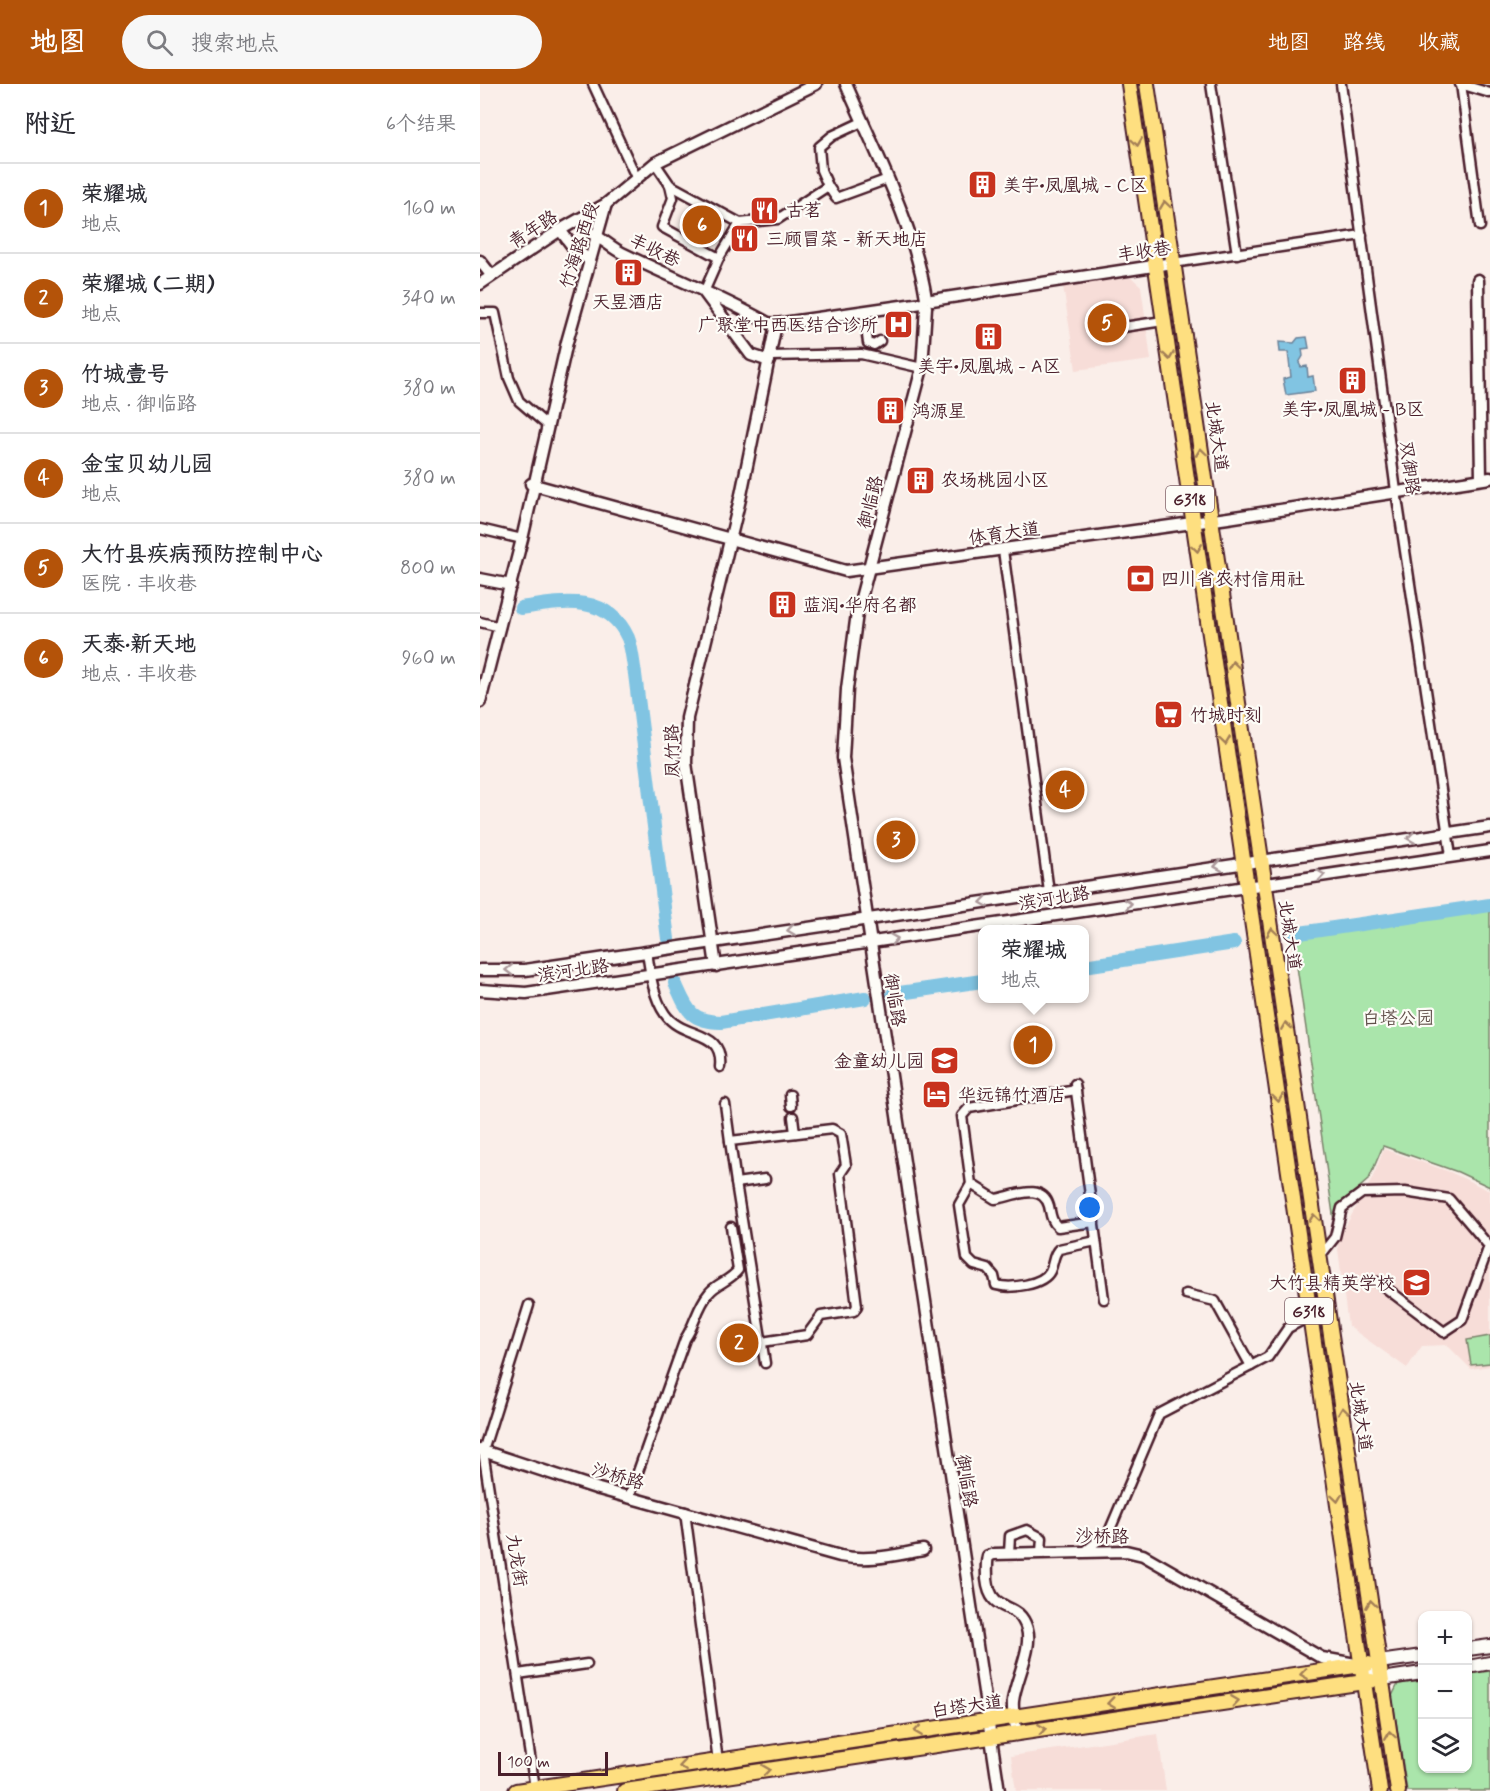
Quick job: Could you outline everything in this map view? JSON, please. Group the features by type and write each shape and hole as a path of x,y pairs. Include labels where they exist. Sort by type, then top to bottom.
{"highway":[{"name":"北城大道","path":"1128,84 1380,1791"},
{"name":"北城大道","path":"1147,84 1398,1791"},
{"name":"白塔大道","path":"516,1791 1379,1662"},
{"name":"白塔大道","path":"637,1790 1382,1679"}],"main road":[{"path":"1472,1648 1490,1646"},
{"name":"白塔大道","path":"1379,1662 1418,1657"},
{"path":"1472,1666 1490,1664"},
{"name":"白塔大道","path":"1382,1679 1418,1674"}],"street":[{"path":"593,84 636,177"},
{"name":"竹海路西段","path":"480,702 546,424 603,206 655,163 816,84"},
{"name":"御临路","path":"846,84 888,179 919,265 926,302 922,368 857,613 847,689 843,758 999,1791"},
{"path":"1211,84 1237,254"},
{"name":"双御路","path":"1341,84 1396,491 1451,856"},
{"path":"1480,226 1461,84 1490,93"},
{"path":"862,122 832,136 819,147 820,171 836,198 888,179"},
{"path":"655,163 670,185 673,198 662,227 719,258"},
{"path":"670,185 740,223 778,219 828,186"},
{"name":"青年路","path":"480,284 560,230 603,206"},
{"path":"704,292 719,258 740,223"},
{"path":"560,230 573,247 588,259"},
{"name":"丰收巷","path":"595,235 621,253 704,292 719,296 768,323 776,324 1362,236"},
{"path":"480,261 491,275"},
{"path":"1478,280 1486,478"},
{"name":"丰收巷","path":"704,292 751,355 769,359"},
{"path":"861,354 868,343 864,311"},
{"path":"480,313 495,313 509,378 519,401 546,424"},
{"path":"1117,328 1163,321"},
{"name":"凤竹路","path":"716,966 686,764 687,718 731,539 776,324"},
{"path":"868,343 874,345 880,341"},
{"path":"769,359 861,354 922,368"},
{"name":"体育大道","path":"533,484 846,571 1211,521 1486,478"},
{"path":"480,529 520,539"},
{"path":"1003,550 1049,892"},
{"path":"480,579 508,584"},
{"path":"480,622 497,626"},
{"name":"滨河北路","path":"480,970 525,970 1490,827"},
{"name":"滨河北路","path":"989,925 1490,851"},
{"name":"滨河北路","path":"480,990 526,993 978,927"},
{"path":"649,952 652,975 666,1016 681,1028 710,1039 716,1044 719,1050 720,1067"},
{"path":"1096,1241 1059,1249 1055,1252 1049,1274 1043,1280 1004,1287 996,1285 994,1276 988,1269 974,1265 967,1258 960,1205 971,1184 962,1116 969,1108 1075,1087 1104,1299"},
{"path":"790,1095 791,1106"},
{"path":"725,1104 765,1364"},
{"path":"793,1117 795,1132"},
{"path":"730,1141 832,1129 842,1134 846,1165 840,1174 857,1305 854,1311 821,1316 807,1335 762,1342"},
{"path":"736,1183 765,1179"},
{"path":"971,1184 994,1199 1033,1191 1041,1193 1047,1199 1052,1221 1058,1227 1094,1222"},
{"path":"1320,1256 1333,1241 1342,1208 1362,1193 1405,1192 1449,1199 1489,1246 1462,1320 1444,1332 1378,1282"},
{"path":"629,1497 685,1339 691,1330 701,1303 711,1290 728,1281 738,1270 731,1227"},
{"path":"1186,1294 1215,1301 1251,1366"},
{"path":"482,1451 529,1305"},
{"path":"1084,1551 1109,1532 1159,1414 1268,1357 1288,1328 1310,1316"},
{"name":"沙桥路","path":"482,1451 629,1497 852,1558 883,1558 922,1550"},
{"name":"九龙街","path":"482,1451 535,1788"},
{"path":"685,1512 718,1761"},
{"path":"1009,1553 1010,1536 1026,1530 1042,1538 1041,1552"},
{"name":"沙桥路","path":"1017,1733 1012,1702 1026,1645 1027,1629 1015,1611 992,1600 986,1564 988,1556 1009,1553 1084,1551 1126,1551 1143,1555 1322,1658 1361,1665 1382,1679"},
{"path":"518,1674 587,1664"}],"shaded area":[{"path":"1131,277 1141,286 1151,360 1076,370 1063,286"},
{"name":"大竹县精英学校","path":"1384,1149 1450,1172 1490,1191 1490,1366 1471,1369 1447,1345 1422,1346 1407,1368 1348,1326 1337,1241 1372,1179"},
{"path":"1158,1734 1166,1791 1016,1791 1011,1756"}],"green space":[{"name":"白塔公园","path":"1490,910 1490,1187 1458,1172 1383,1146 1369,1179 1342,1203 1335,1228 1293,939"},
{"path":"1490,1336 1490,1363 1471,1365 1467,1340"},
{"path":"1490,1671 1490,1791 1407,1791 1392,1696 1398,1684 1418,1682 1418,1773 1472,1773 1472,1673"}],"water":[{"path":"1307,337 1309,348 1302,349 1303,356 1299,363 1301,367 1307,366 1308,377 1313,376 1315,391 1286,395 1283,379 1291,377 1288,352 1280,352 1279,342 1294,343 1298,338"}],"waterway":[{"path":"521,608 567,603 595,607 608,613 619,623 628,638 635,674 668,939"},
{"path":"1293,934 1490,905"},
{"path":"1089,965 1234,943"},
{"path":"893,994 978,982"},
{"path":"675,983 690,1012 702,1019 721,1022 865,998"}],"place":[{"name":"美宇•凤凰城 - C区","path":"982,185"},
{"name":"古茗","path":"765,210"},
{"name":"天泰·新天地","path":"702,225"},
{"name":"三顾冒菜 - 新天地店","path":"745,239"},
{"name":"天昱酒店","path":"628,273"},
{"name":"大竹县疾病预防控制中心","path":"1107,323"},
{"name":"广聚堂中西医结合诊所","path":"899,325"},
{"name":"美宇•凤凰城 - A区","path":"989,337"},
{"name":"美宇•凤凰城 - B区","path":"1353,380"},
{"name":"鸿源星","path":"891,411"},
{"name":"农场桃园小区","path":"920,480"},
{"name":"四川省农村信用社","path":"1140,579"},
{"name":"蓝润•华府名都","path":"782,605"},
{"name":"竹城时刻","path":"1169,715"},
{"name":"金宝贝幼儿园","path":"1065,790"},
{"name":"竹城壹号","path":"896,840"},
{"name":"荣耀城","path":"1033,1045"},
{"name":"金童幼儿园","path":"945,1061"},
{"name":"华远锦竹酒店","path":"937,1095"},
{"name":"大竹县精英学校","path":"1416,1283"},
{"name":"荣耀城 (二期)","path":"739,1343"}]}
